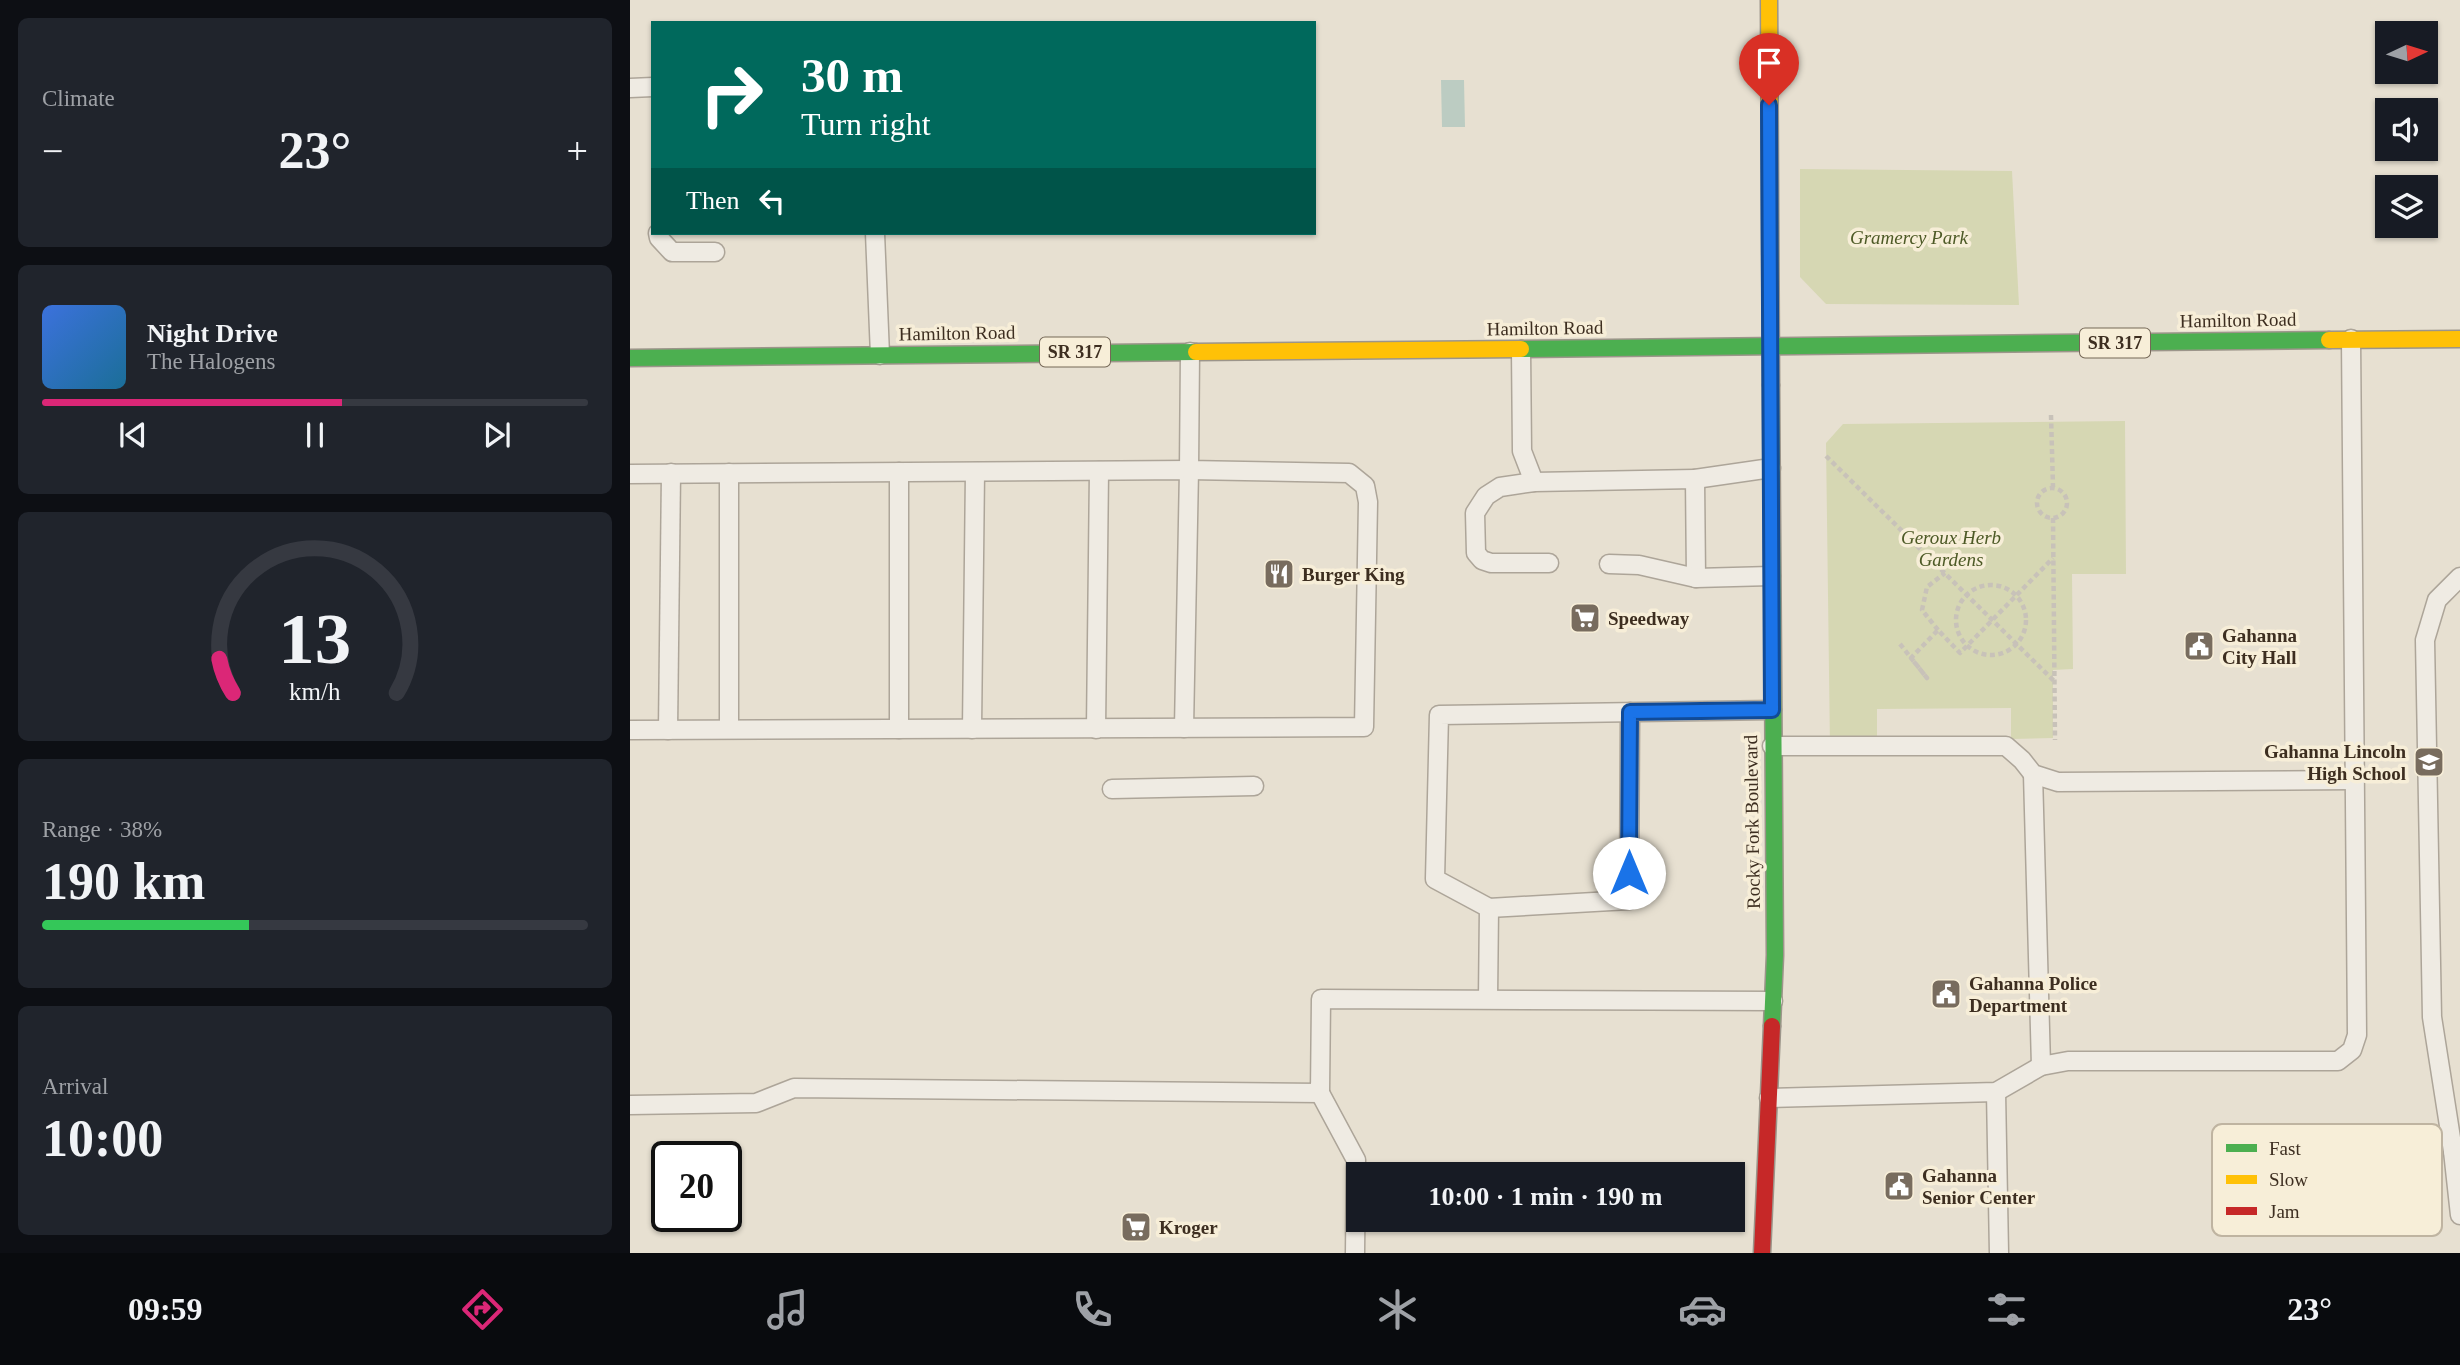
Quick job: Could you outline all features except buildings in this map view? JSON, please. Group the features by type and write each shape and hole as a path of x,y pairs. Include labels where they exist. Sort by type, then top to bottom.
{"main road":[{"name":"Rocky Fork Boulevard","path":"1762,1253 1774,941 1769,0"},
{"name":"Hamilton Road","path":"630,358 2460,339"}],"lane":[{"path":"630,88 651,88"},
{"path":"658,235 672,252 715,253"},
{"path":"875,235 880,355"},
{"path":"1769,1098 1996,1092 2041,1066 2068,1061 2338,1061 2352,1050 2357,1035 2351,339"},
{"path":"1521,350 1522,451 1534,482"},
{"path":"1184,728 1190,352"},
{"path":"1549,563 1491,563 1482,560 1476,553 1475,513 1486,496 1500,487 1534,482 1695,479 1771,468"},
{"path":"630,474 1189,470 1349,473 1365,486 1368,502 1364,727 630,730"},
{"path":"972,729 975,471"},
{"path":"1096,729 1099,471"},
{"path":"899,472 899,729"},
{"path":"668,730 671,473"},
{"path":"729,473 729,729"},
{"path":"1695,479 1696,578"},
{"path":"1609,564 1639,565 1696,578 1771,576"},
{"path":"2460,577 2437,600 2425,640 2432,1017 2457,1151 2460,1215"},
{"path":"1630,712 1629,900 1489,908 1435,879 1439,715 1630,712 1772,710"},
{"path":"1772,746 2006,746 2033,774 2057,782 2356,780"},
{"path":"2033,774 2041,1066"},
{"path":"1112,789 1254,786"},
{"path":"1488,999 1489,908"},
{"path":"1355,1253 1356,1160 1320,1093 1321,999 1773,1001"},
{"path":"630,1105 756,1104 794,1088 1320,1093"},
{"path":"1996,1092 1999,1253"}],"path":[{"path":"2050,415 2053,487"},
{"path":"1826,456 2054,681"},
{"path":"2053,487 2064,495 2067,504 2062,514 2053,518 2040,513 2036,504 2042,491 2053,487"},
{"path":"2053,518 2054,740"},
{"path":"1945,573 1927,587 1922,610 1960,653 2053,558"},
{"path":"1993,585 2004,587 2017,595 2025,613 2026,625 2017,644 1994,655 1982,654 1967,646 1958,631 1956,620 1958,609 1967,595 1982,586 1993,585"},
{"path":"1900,644 1927,678 1911,658 1938,630"}],"green space":[{"name":"Gramercy Park","path":"1800,169 2012,171 2019,305 1826,304 1800,277"},
{"name":"Geroux Herb Gardens","path":"2125,421 2126,574 2072,574 2073,669 2053,670 2053,738 2011,739 2011,708 1877,709 1877,746 1830,747 1826,443 1843,424"}],"shaded area":[{"path":"1441,80 1464,80 1465,127 1442,127"}],"traffic: fast":[{"path":"1521,349 2329,340"},
{"path":"630,358 1196,352"},
{"path":"1771,385 1775,955 1772,1026"}],"traffic: slow":[{"path":"1769,0 1771,385"},
{"path":"2329,340 2460,339"},
{"path":"1196,352 1521,349"}],"traffic: jam":[{"path":"1762,1253 1772,1026"}],"place":[{"name":"Burger King","path":"1279,574"},
{"name":"Speedway","path":"1585,618"},
{"name":"Gahanna City Hall","path":"2199,646"},
{"name":"Gahanna Lincoln High School","path":"2429,762"},
{"name":"Gahanna Police Department","path":"1946,994"},
{"name":"Gahanna Senior Center","path":"1899,1186"},
{"name":"Kroger","path":"1136,1227"}],"route":[{"path":"1629,873 1630,712 1772,710 1769,105"}]}
